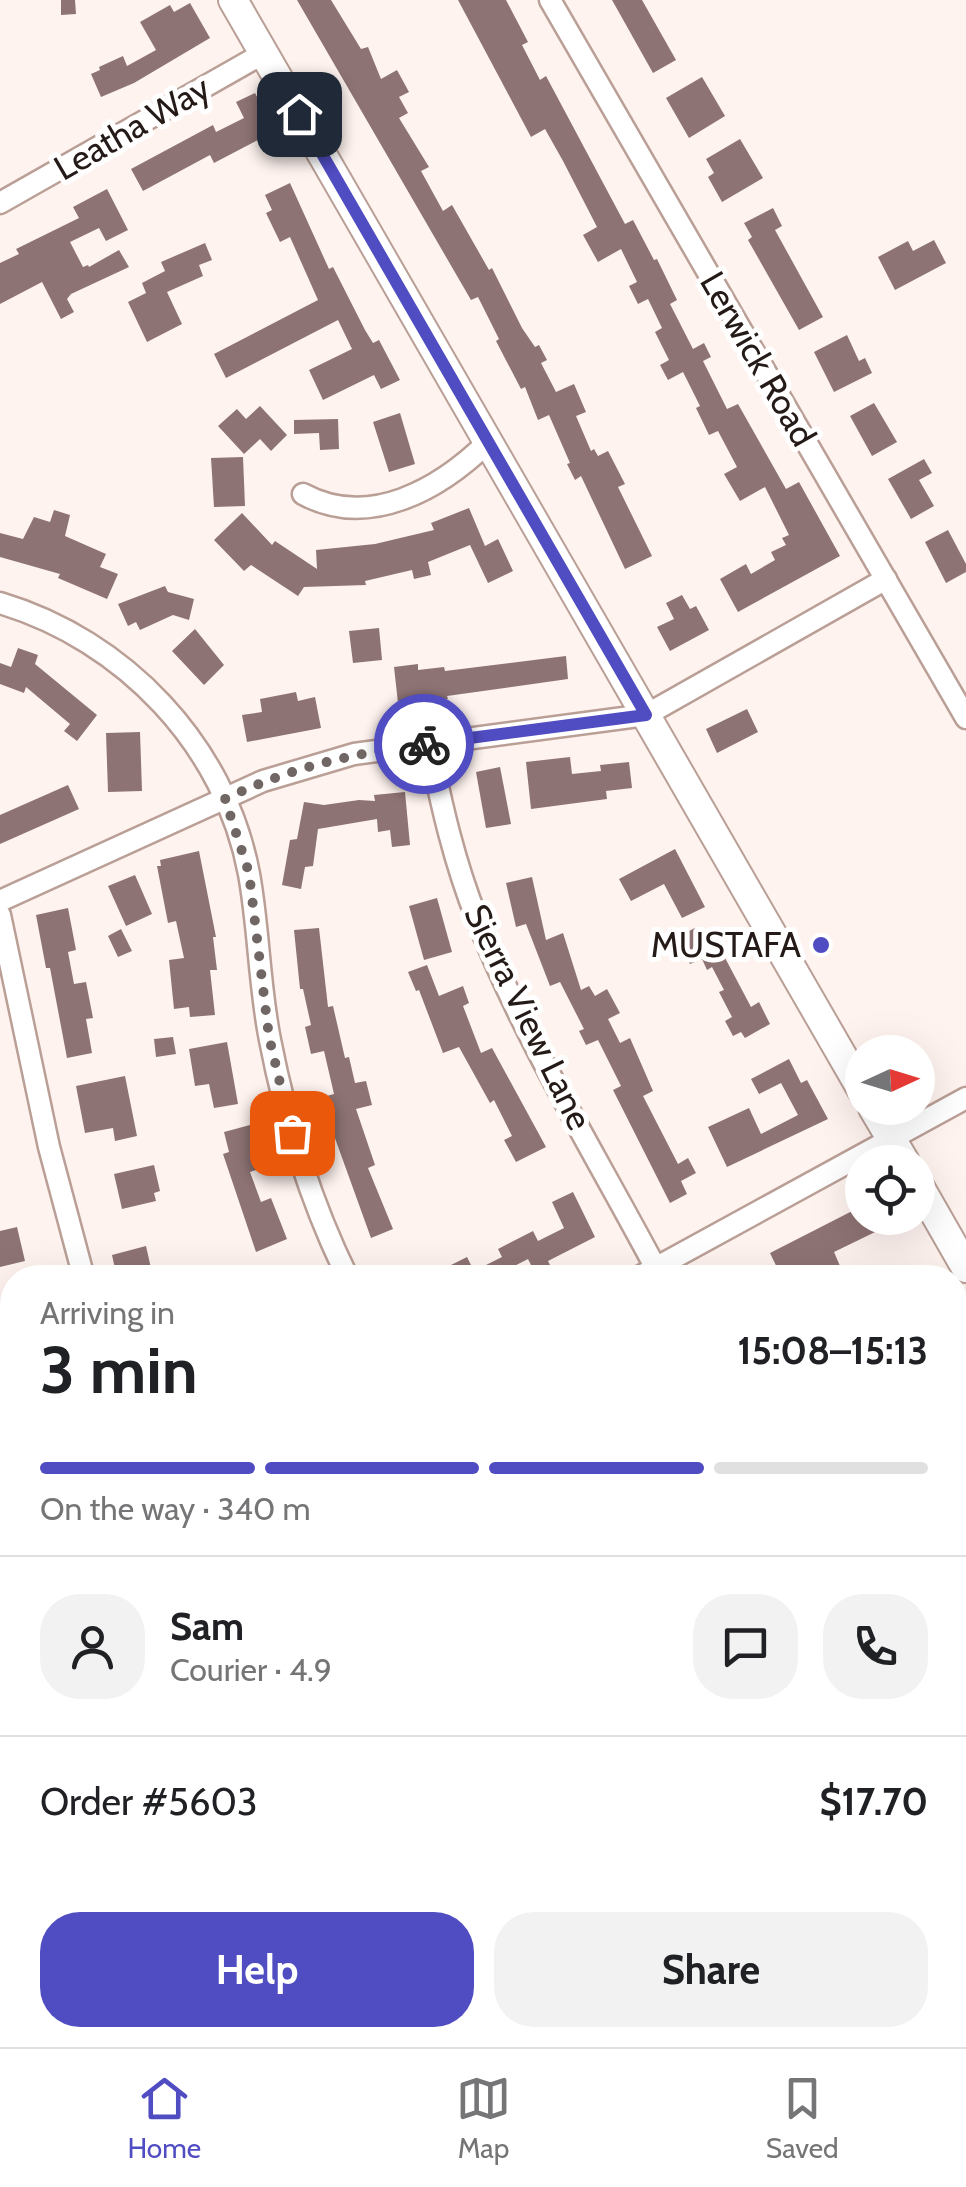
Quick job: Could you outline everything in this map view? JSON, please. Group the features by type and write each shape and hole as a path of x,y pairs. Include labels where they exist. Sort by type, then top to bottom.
{"street":[{"path":"233,0 845,1060"},
{"name":"Lerwick Road","path":"550,0 966,718"},
{"name":"Leatha Way","path":"0,204 264,53"},
{"path":"303,494 328,505 349,508 383,505 449,476 488,442"},
{"path":"0,901 308,765 354,754 646,715 886,579"},
{"path":"0,603 87,641 146,686 194,743 225,799 249,873 264,1004 283,1101 302,1164 343,1265"},
{"name":"Sierra View Lane","path":"429,744 456,862 483,933 646,1265"},
{"path":"0,915 49,1148 80,1265"},
{"path":"908,1145 966,1098"},
{"path":"669,1265 845,1179"},
{"path":"935,1214 964,1265"}],"building":[{"path":"61,0 75,0 76,14 61,15"},
{"path":"297,0 331,0 361,49 368,47 381,79 397,70 409,92 399,97 408,113 399,118 429,167 421,171 443,211 452,205 489,270 492,268 522,328 547,360 541,363 556,392 574,384 586,412 576,416 591,451 594,449 598,456 608,451 625,484 618,487 652,556 625,569 581,476 575,480 567,464 570,463 549,415 538,420 525,387 521,389 496,341 499,339 478,297 471,300"},
{"path":"458,0 506,0 528,42 522,45 540,80 546,76 625,224 633,220 654,260 657,259 677,300 670,304 693,349 704,343 711,357 703,361 727,409 738,404 786,489 799,482 840,556 738,612 720,579 746,564 751,574 775,560 771,552 786,545 782,538 789,535 765,487 740,501 724,474 737,467 718,431 709,435 683,372 668,380 660,365 669,360 655,332 662,328 648,299 638,304 629,286 637,282 621,249 598,262 583,235 597,227 563,161 545,129 531,137"},
{"path":"612,0 642,0 676,60 653,73"},
{"path":"190,3 210,38 134,83 101,97 91,74 99,67 123,56 127,66 156,50 140,22 170,5 174,12"},
{"path":"702,77 725,116 689,138 666,98"},
{"path":"255,93 275,131 214,163 210,155 143,191 131,169 213,125 216,132 244,118 236,102"},
{"path":"740,139 763,178 722,202 708,177 714,173 706,159"},
{"path":"290,183 329,269 333,267 365,330 373,343 379,340 400,380 381,389 374,375 323,400 309,370 352,349 338,320 226,378 214,354 318,300 290,237 280,242 266,213 272,210 265,195"},
{"path":"107,189 128,230 106,241 99,228 70,242 83,267 119,250 129,267 71,294 67,299 74,312 61,319 42,282 0,304 0,263 19,254 16,249 79,218 73,207"},
{"path":"773,208 782,226 775,230 823,317 799,330 748,240 752,237 744,223"},
{"path":"934,240 946,263 895,290 878,257 908,241 913,251"},
{"path":"205,243 212,260 199,265 203,276 167,292 182,324 147,342 128,302 146,293 142,283 165,271 161,262"},
{"path":"847,335 859,361 865,358 872,373 834,392 814,352"},
{"path":"874,403 897,442 872,456 850,416"},
{"path":"260,406 287,435 271,451 260,439 244,454 218,426 237,409 246,419"},
{"path":"400,413 415,464 389,472 373,422"},
{"path":"338,419 339,449 320,450 319,433 294,434 294,420"},
{"path":"243,457 245,506 214,507 211,458"},
{"path":"924,459 932,473 919,480 934,506 911,519 888,479"},
{"path":"469,508 485,546 498,539 513,571 488,583 470,545 428,562 431,575 414,579 412,570 365,581 366,585 304,587 298,596 251,565 244,571 214,540 242,513 272,545 275,541 317,569 316,550 375,544 434,530 431,523"},
{"path":"54,510 70,515 65,536 106,554 100,567 118,574 107,599 58,578 60,574 0,557 0,533 23,539 34,517 50,522"},
{"path":"948,530 966,564 966,572 946,583 925,542"},
{"path":"165,586 168,592 194,599 189,620 173,615 140,630 136,622 128,626 118,604"},
{"path":"682,595 690,609 696,606 709,630 670,651 657,627 674,619 666,603"},
{"path":"379,628 382,660 353,663 349,631"},
{"path":"195,629 224,665 204,685 172,651"},
{"path":"18,648 38,655 35,664 97,715 77,741 64,731 70,724 26,687 24,693 0,684 0,663 11,667"},
{"path":"566,656 568,679 447,696 448,699 419,702 420,710 399,712 394,667 418,664 418,670 444,667 445,671"},
{"path":"296,692 298,701 315,697 321,728 247,742 242,715 262,712 260,699"},
{"path":"747,709 758,732 717,753 706,729"},
{"path":"140,732 142,791 108,792 106,733"},
{"path":"570,757 572,774 601,771 600,765 629,762 632,788 606,791 607,799 531,809 526,762"},
{"path":"500,767 511,824 486,828 476,772"},
{"path":"68,785 79,809 0,844 0,815"},
{"path":"405,792 410,845 392,847 390,830 378,832 377,819 318,829 313,866 305,867 301,889 282,885 290,840 297,839 304,802 324,805 375,801 374,795"},
{"path":"675,849 705,907 682,918 664,884 631,901 619,879"},
{"path":"199,851 216,937 217,970 210,970 215,1015 190,1017 189,1007 174,1009 169,960 184,958 176,921 168,923 157,866 161,866 160,860"},
{"path":"135,875 152,914 126,926 108,886"},
{"path":"532,877 546,940 563,933 581,990 589,986 595,996 607,989 620,1013 608,1019 620,1043 630,1038 653,1091 643,1096 678,1164 688,1158 696,1173 681,1181 687,1194 670,1203 613,1090 621,1086 598,1040 586,1045 579,1031 584,1029 560,982 550,986 526,924 516,927 506,883"},
{"path":"437,898 452,952 424,960 409,906"},
{"path":"68,908 76,950 68,952 74,984 86,982 93,1018 86,1019 92,1053 67,1058 36,915"},
{"path":"319,928 328,1007 333,1006 355,1083 366,1081 372,1105 356,1109 375,1165 368,1168 393,1229 371,1238 327,1116 323,1097 334,1094 324,1051 311,1054 305,1027 311,1025 300,989 294,930"},
{"path":"695,928 702,943 714,937 751,1007 759,1002 770,1024 745,1038 741,1032 733,1036 725,1021 732,1017 719,992 724,990 712,967 707,970 702,959 690,964 677,937"},
{"path":"121,929 132,951 118,957 108,936"},
{"path":"427,965 439,996 463,986 469,1003 463,1006 481,1053 492,1048 546,1147 516,1162 504,1140 512,1136 459,1047 443,1053 408,972"},
{"path":"173,1037 176,1054 156,1057 154,1039"},
{"path":"227,1042 238,1104 214,1108 209,1084 195,1086 189,1049"},
{"path":"789,1059 801,1083 807,1080 828,1119 727,1167 708,1127 749,1108 761,1134 798,1115 781,1083 759,1094 751,1079"},
{"path":"125,1076 137,1136 115,1141 113,1128 85,1133 76,1086"},
{"path":"250,1125 262,1168 250,1172 261,1202 271,1198 287,1239 256,1252 223,1154 229,1152 224,1132"},
{"path":"154,1165 160,1191 154,1193 156,1201 122,1209 114,1174"},
{"path":"573,1192 595,1237 548,1261 550,1265 531,1265 528,1259 516,1265 486,1265 502,1257 498,1249 533,1231 538,1241 564,1228 552,1202"},
{"path":"845,1215 845,1235 869,1235 834,1252 840,1265 776,1265 770,1253"},
{"path":"17,1227 25,1261 0,1265 0,1231"},
{"path":"146,1246 150,1265 114,1265 112,1255"},
{"path":"467,1257 471,1265 451,1265"}],"way so far":[{"path":"292,1133 269,1037 249,873 225,799 308,765 424,744"}],"place":[{"name":"MUSTAFA","path":"821,945"}],"route":[{"path":"299,114 646,715 424,744"}]}
